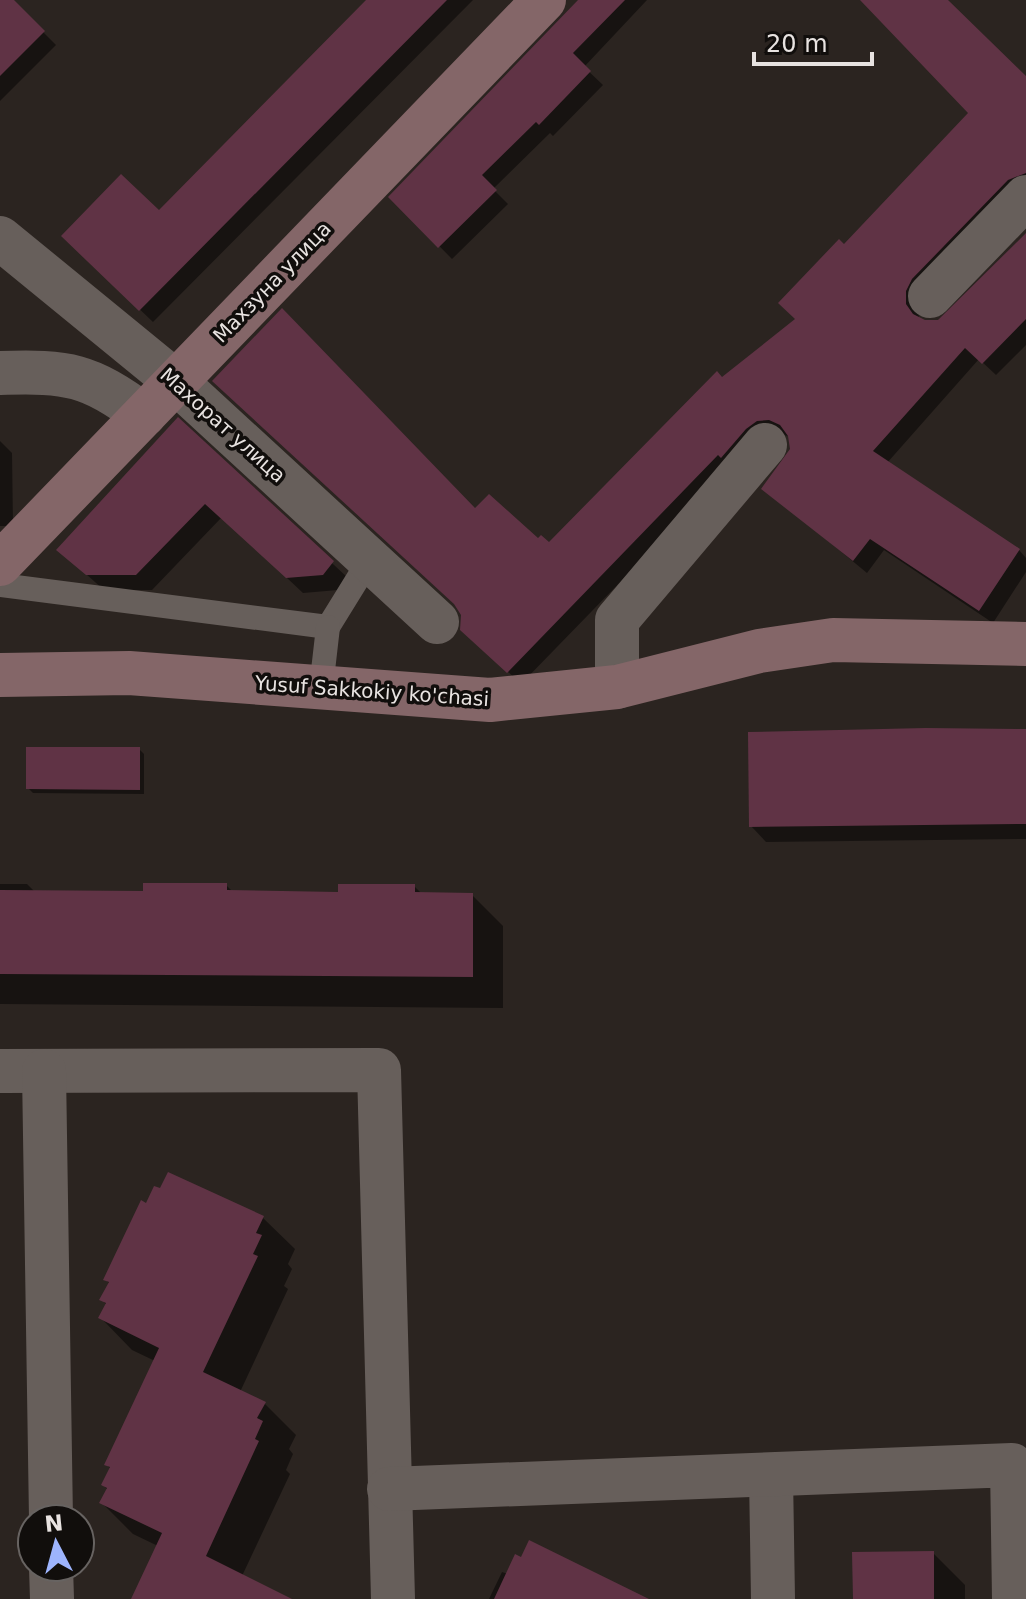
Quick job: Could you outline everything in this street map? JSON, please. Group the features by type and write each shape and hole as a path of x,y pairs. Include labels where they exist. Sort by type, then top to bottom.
{"main road":[{"name":"Махзуна улица","path":"0,564 544,0"},
{"name":"Yusuf Sakkokiy ko'chasi","path":"0,675 129,673 490,700 617,687 759,651 833,640 1026,644"}],"street":[{"path":"930,296 1026,197"},
{"name":"Махорат улица","path":"0,238 176,382 437,622"},
{"path":"0,373 69,373 105,386 144,415"},
{"path":"617,687 617,620 765,445"},
{"path":"0,1071 379,1070 393,1599"},
{"path":"44,1071 51,1503"},
{"path":"389,1489 1012,1465 1014,1599"},
{"path":"771,1475 773,1599"}],"lane":[{"path":"321,688 328,627 370,559"},
{"path":"0,585 328,627"}],"building":[{"path":"0,0 14,0 45,31 0,76"},
{"path":"366,0 447,0 139,311 61,236 121,174 159,210"},
{"path":"578,0 625,0 573,53 591,71 539,125 536,122 482,175 497,190 438,248 388,197"},
{"path":"860,0 948,0 1026,76 1026,173 1008,180 912,279 906,291 906,304 913,314 925,320 938,320 1026,233 1026,319 982,364 965,348 873,451 1020,549 979,611 870,539 853,561 761,489 790,449 788,436 780,425 769,420 757,421 721,458 718,455 507,673 460,630 461,615 454,604 212,381 282,308 475,508 489,494 538,538 541,535 549,542 717,371 722,377 795,319 778,303 839,239 844,244 968,113"},
{"path":"178,417 334,561 323,575 286,578 205,504 136,575 86,575 56,550"},
{"path":"1026,729 1026,824 749,827 748,732"},
{"path":"26,747 140,747 140,790 26,789"},
{"path":"143,883 227,883 227,890 338,892 338,884 415,884 415,892 473,893 473,977 0,974 0,890 143,891"},
{"path":"168,1172 264,1216 256,1233 262,1235 253,1254 258,1256 203,1372 266,1402 257,1418 263,1421 255,1439 259,1441 206,1556 292,1599 131,1599 162,1533 99,1503 107,1488 101,1485 110,1467 104,1465 159,1348 98,1318 106,1303 99,1300 109,1282 103,1280 141,1200 146,1203 154,1186 160,1188"},
{"path":"529,1540 649,1599 494,1599 515,1554 521,1557"},
{"path":"934,1551 934,1599 853,1599 852,1552"}]}
